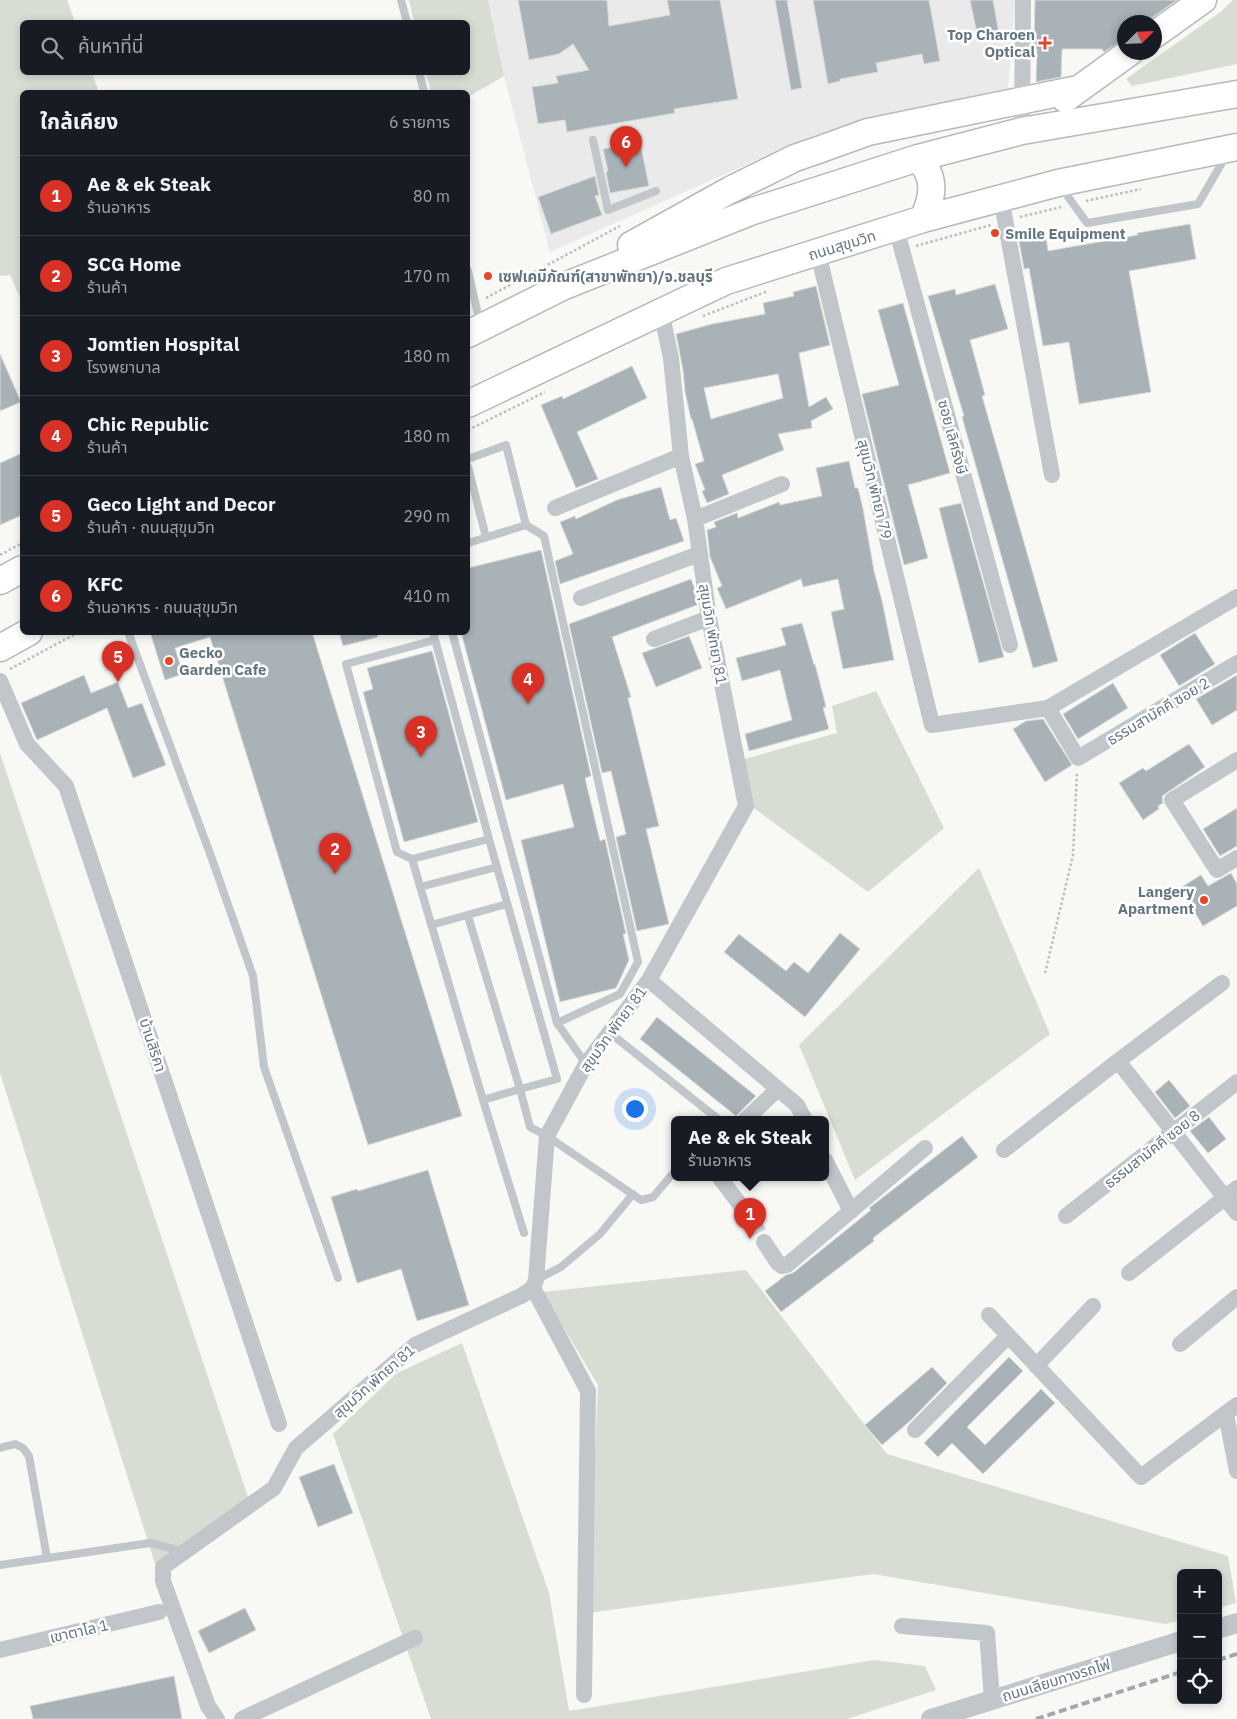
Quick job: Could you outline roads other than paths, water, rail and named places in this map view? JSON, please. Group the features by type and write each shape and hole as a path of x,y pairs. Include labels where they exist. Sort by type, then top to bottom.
{"highway":[{"path":"1162,29 1203,0"},
{"path":"1022,131 1118,60"},
{"path":"562,287 663,227 730,190 795,158 868,132 1078,88"},
{"path":"475,322 753,211 918,158 1022,131 1237,94"},
{"name":"ถนนสุขุมวิท","path":"470,403 726,281 818,252 899,239 923,219 1003,209 1058,183 1234,147"},
{"path":"918,158 925,166 930,178 932,191 931,202 923,219"},
{"path":"0,581 20,570"},
{"path":"3,666 27,635"}],"street":[{"path":"1022,131 1023,0"},
{"path":"1003,209 1052,475"},
{"name":"ซอย เลิศรังษี","path":"899,239 1010,645"},
{"name":"สุขุมวิท พัทยา 79","path":"818,252 932,725 1048,708"},
{"name":"สุขุมวิท พัทยา 81","path":"217,1719 208,1706 163,1581 163,1567 274,1488 296,1448 415,1345 521,1296 535,1284 547,1136 586,1064 649,980 746,806 709,618 695,519 681,456 671,358 661,311"},
{"path":"555,508 681,456"},
{"path":"695,519 782,484"},
{"path":"581,598 699,554"},
{"path":"1048,708 1237,597"},
{"path":"654,639 709,618"},
{"name":"ธรรมสามัคคี ซอย 2","path":"1048,708 1078,758 1237,663"},
{"name":"บ้านสิริคา","path":"3,666 27,744 66,786 279,1424"},
{"path":"1237,760 1172,800 1217,870 1237,858"},
{"path":"649,980 797,1105 803,1116"},
{"path":"1004,1150 1118,1061 1222,984"},
{"path":"1118,1061 1174,1133 1231,1193 1237,1213"},
{"name":"ธรรมสามัคคี ซอย 8","path":"1066,1216 1237,1082"},
{"path":"749,1116 778,1089"},
{"path":"764,1242 778,1263 782,1266 787,1265 925,1148"},
{"path":"829,1168 851,1211"},
{"path":"722,1181 751,1219"},
{"path":"1129,1274 1231,1193"},
{"path":"535,1284 588,1391 584,1695"},
{"path":"1180,1344 1237,1297"},
{"path":"1036,1366 1092,1306"},
{"path":"989,1315 1141,1477 1232,1410"},
{"path":"914,1430 1008,1336"},
{"path":"1232,1410 1237,1471"},
{"name":"เขาตาโล 1","path":"0,1650 159,1612"},
{"path":"1222,1628 1237,1624"},
{"path":"902,1626 987,1633 992,1699"},
{"path":"242,1719 415,1638"},
{"name":"ถนนเลียบทางรถไฟ","path":"930,1719 1177,1642"}],"lane":[{"path":"402,0 407,20"},
{"path":"420,75 424,90"},
{"path":"593,140 608,210 656,191"},
{"path":"1058,183 1087,223 1198,204 1234,147"},
{"path":"470,286 475,322"},
{"path":"470,458 506,445 526,525 544,536 638,962 620,994 557,1023"},
{"path":"470,475 486,537"},
{"path":"470,542 526,525"},
{"path":"129,635 253,976 264,1068 338,1278"},
{"path":"453,635 557,1023 586,1064"},
{"path":"483,1100 557,1079 434,636 346,664 397,852 412,859 489,839"},
{"path":"412,859 524,1233"},
{"path":"420,887 497,868"},
{"path":"431,925 507,904"},
{"path":"468,916 530,1127 547,1136 641,1200 653,1197 671,1175"},
{"path":"609,1032 714,1116"},
{"path":"535,1284 561,1266 600,1234 633,1194"},
{"path":"0,1448 15,1444 23,1448 29,1456 47,1558"},
{"path":"0,1565 150,1543 184,1552"}],"tunnel":[{"path":"751,1219 764,1242"}],"railway":[{"path":"1221,1659 1237,1654"},
{"path":"1036,1719 1177,1673"}],"place":[{"name":"Top Charoen Optical","path":"1045,43"},
{"name":"KFC","path":"626,167"},
{"name":"Smile Equipment","path":"995,233"},
{"name":"เซฟเคมีภัณฑ์(สาขาพัทยา)/จ.ชลบุรี","path":"488,276"},
{"name":"Gecko Garden Cafe","path":"169,661"},
{"name":"Geco Light and Decor","path":"118,682"},
{"name":"Chic Republic","path":"528,704"},
{"name":"Jomtien Hospital","path":"421,757"},
{"name":"SCG Home","path":"335,874"},
{"name":"Langery Apartment","path":"1204,900"},
{"name":"Ae & ek Steak","path":"750,1239"}]}
